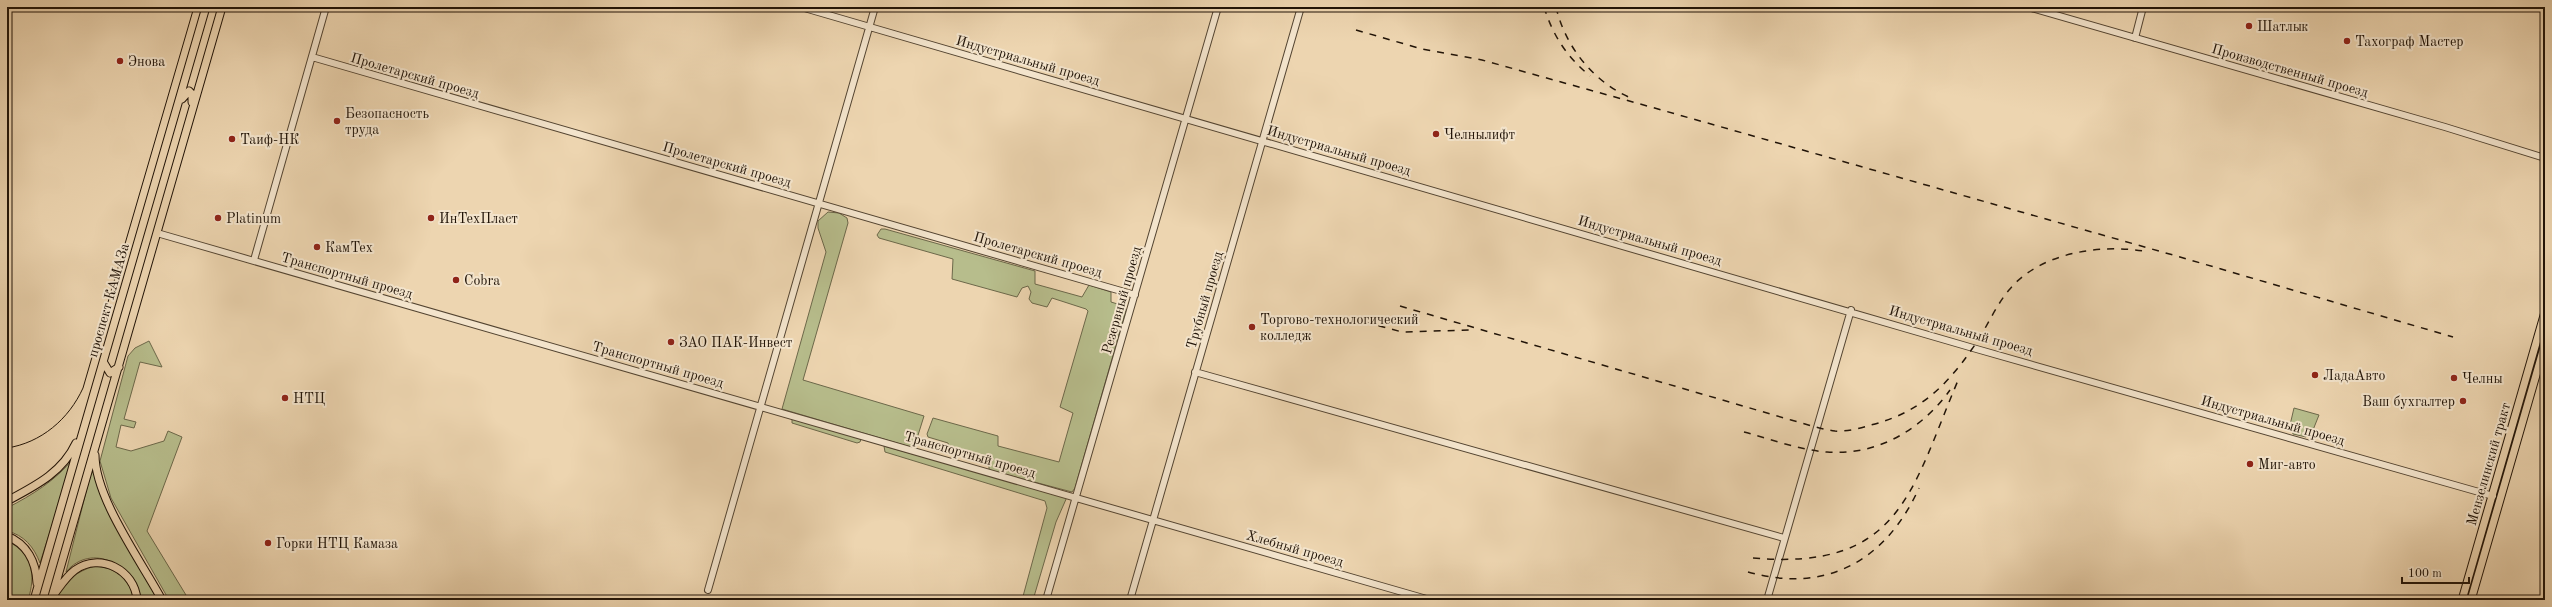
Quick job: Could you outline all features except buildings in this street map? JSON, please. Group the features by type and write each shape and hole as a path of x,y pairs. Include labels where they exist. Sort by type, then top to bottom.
{"main road":[{"name":"проспект КАМАЗа","path":"34,600 104,363 206,7"},
{"name":"проспект КАМАЗа","path":"51,598 222,7"},
{"path":"178,105 189,91 192,94 192,110"},
{"name":"Мензелинский тракт","path":"2462,600 2545,312"},
{"name":"Мензелинский тракт","path":"2472,600 2545,344"},
{"path":"104,363 110,373 119,367"},
{"path":"7,501 37,485 59,469 73,450 85,425"},
{"path":"98,435 95,456 96,470 106,500 162,600"},
{"path":"7,536 18,542 30,556 36,572 37,591"},
{"path":"51,598 76,570 89,564 105,563 119,569 130,579 137,600"},
{"path":"2469,577 2472,583 2478,579"}],"street":[{"path":"254,260 326,7"},
{"name":"Индустриальный проезд","path":"801,7 1851,310 1973,348 2493,496"},
{"path":"708,590 875,7"},
{"name":"Резервный проезд","path":"1046,600 1218,7"},
{"name":"Трубный проезд","path":"1130,600 1301,7"},
{"name":"Производственный проезд","path":"2028,7 2438,125 2545,158"},
{"path":"2134,38 2143,7"},
{"name":"Пролетарский проезд","path":"312,57 1135,295"},
{"name":"Транспортный проезд","path":"157,233 1153,520"},
{"path":"1766,600 1851,310"},
{"path":"1195,372 1784,538"},
{"name":"Хлебный проезд","path":"1153,520 1430,600"}],"green space":[{"path":"828,212 839,213 847,218 848,223 803,380 924,416 914,448 782,409 826,252 818,228 818,221"},
{"path":"881,229 1035,271 1035,284 1082,297 1089,285 1111,292 1111,302 1124,306 1126,310 1075,488 1072,492 989,470 989,459 950,449 948,443 928,437 927,434 933,418 998,436 998,446 1059,462 1073,413 1060,407 1088,311 1086,309 1052,298 1047,307 1032,303 1029,299 1031,292 1028,286 1022,288 1017,297 952,279 953,259 879,238 877,235"},
{"path":"149,341 162,367 140,362 124,419 136,422 134,428 121,425 116,447 131,451 164,441 168,431 182,437 147,531 189,600 169,600 111,498 100,461 128,356 135,348"},
{"path":"2294,408 2319,415 2313,430 2306,437 2293,434 2290,425"},
{"path":"792,418 861,439 860,442 857,443 792,423"},
{"path":"884,446 1067,497 1056,522 1033,600 1022,600 1047,508 1045,501 885,452"},
{"path":"73,459 40,563 28,542 18,535 7,531 7,508 43,487 59,474"},
{"path":"92,468 104,504 158,600 141,600 137,588 130,577 121,568 100,558 88,559 76,563 66,572"},
{"path":"7,541 16,546 22,552 27,558 30,566 32,582 28,600 7,600"},
{"path":"95,566 109,569 121,576 129,586 134,600 57,600 66,583 71,578 88,568"}],"tram line":[{"path":"7,448 31,441 52,428 70,410 83,388 194,7"}],"railway":[{"path":"1544,7 1556,37 1574,61 1590,76"},
{"path":"1556,7 1566,35 1583,61 1605,83 1631,98"},
{"path":"1356,30 1422,49 1482,60 1658,109 2180,257 2453,337"},
{"path":"1400,306 1813,426 1835,431 1844,431 1853,430 1888,420 1903,414 1929,397 1941,387 1962,363 1977,342 2009,290 2022,277 2036,267 2071,254 2089,251 2108,249 2143,251"},
{"path":"1365,322 1402,332 1469,330"},
{"path":"1753,558 1802,559 1841,551 1871,537 1894,515 1912,488 1927,456 1959,378"},
{"path":"1744,432 1796,447 1817,451 1846,452 1864,449 1881,444 1912,428 1926,417 1950,390"},
{"path":"1748,572 1776,578 1803,578 1828,574 1850,566 1871,552 1889,535 1905,513 1919,488"}],"place":[{"name":"Шатлык","path":"2249,26"},
{"name":"Тахограф Мастер","path":"2347,41"},
{"name":"Энова","path":"120,61"},
{"name":"Безопасность труда","path":"337,121"},
{"name":"Челнылифт","path":"1436,134"},
{"name":"Таиф-НК","path":"232,139"},
{"name":"Platinum","path":"218,218"},
{"name":"ИнТехПласт","path":"431,218"},
{"name":"КамТех","path":"317,247"},
{"name":"Cobra","path":"456,280"},
{"name":"Торгово-технологический колледж","path":"1252,327"},
{"name":"ЗАО ПАК-Инвест","path":"671,342"},
{"name":"ЛадаАвто","path":"2315,375"},
{"name":"Челны","path":"2454,378"},
{"name":"НТЦ","path":"285,398"},
{"name":"Ваш бухгалтер","path":"2463,401"},
{"name":"Миг-авто","path":"2250,464"},
{"name":"Горки НТЦ Камаза","path":"268,543"}]}
